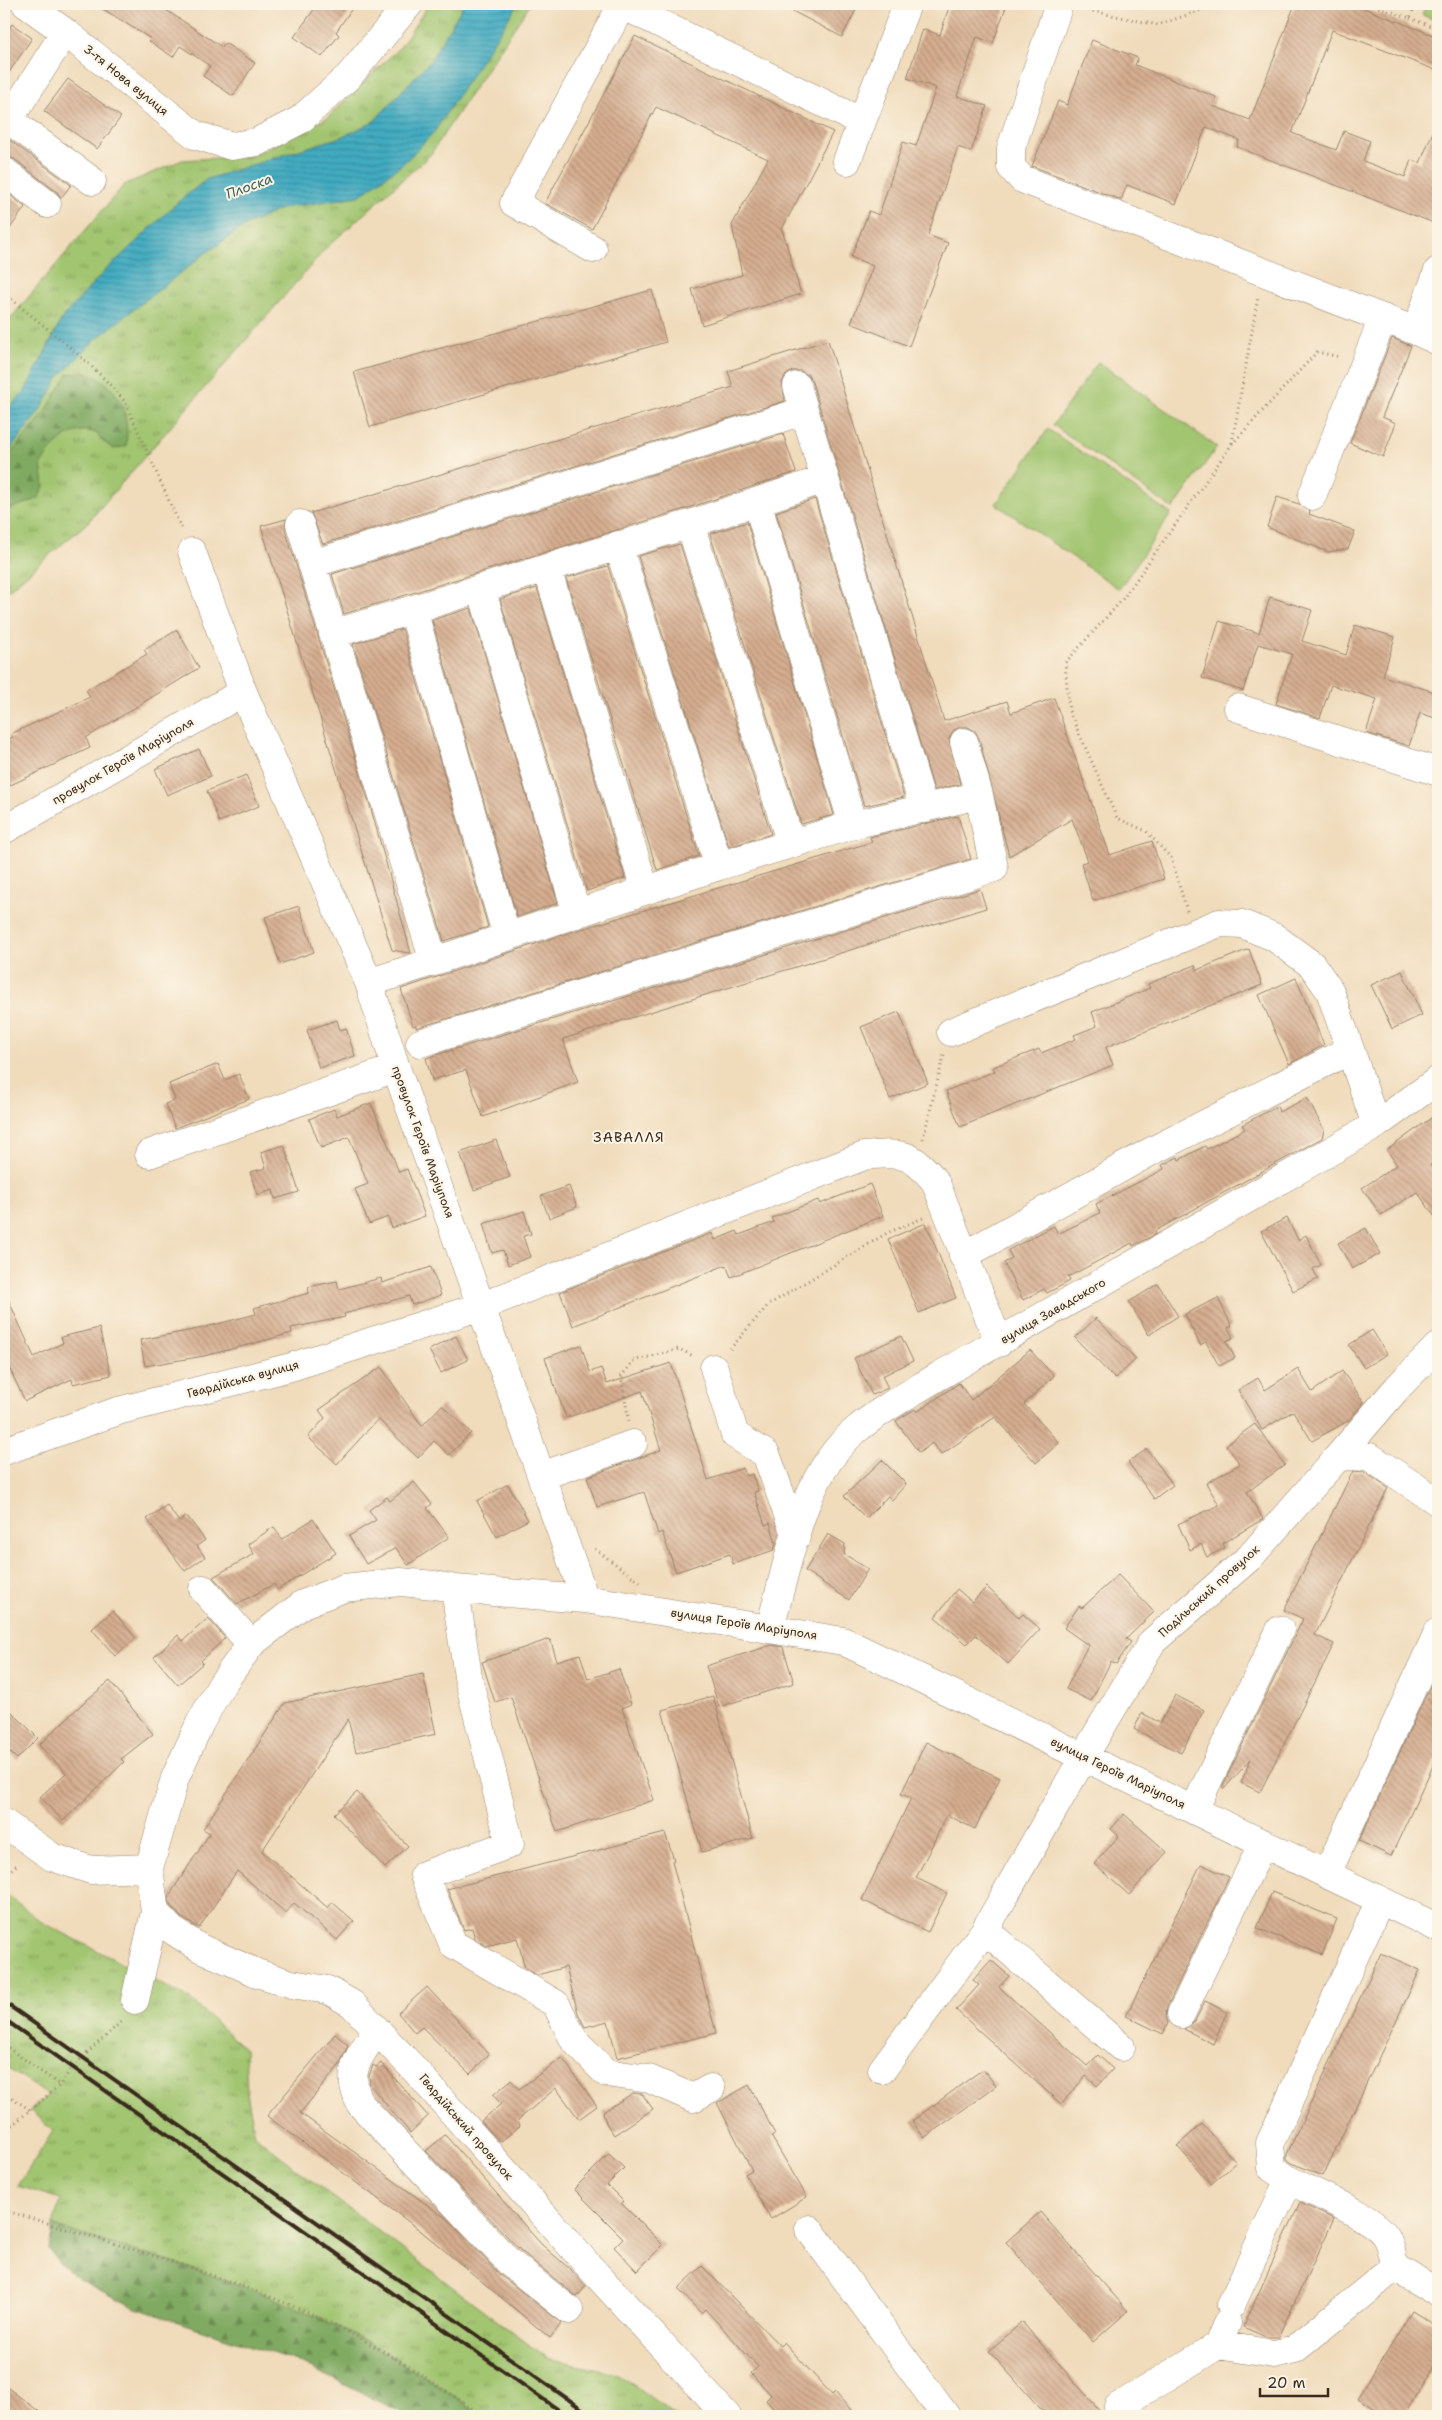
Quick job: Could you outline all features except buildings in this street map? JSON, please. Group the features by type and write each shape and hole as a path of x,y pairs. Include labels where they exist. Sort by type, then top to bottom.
{"street":[{"name":"3-тя Нова вулиця","path":"26,4 65,32 195,135 232,146 257,142 300,120 349,76 410,4"},
{"path":"847,161 907,4"},
{"path":"593,249 514,203 622,5 862,122"},
{"path":"1070,6 1012,148 1010,167 1015,174 1022,179 1427,336 1438,271"},
{"path":"65,32 9,120 92,181"},
{"path":"4,171 47,204"},
{"path":"1312,496 1383,318"},
{"path":"312,564 800,399 924,809"},
{"path":"333,634 690,524 825,479"},
{"path":"756,502 853,825"},
{"path":"300,524 434,962"},
{"path":"690,524 791,844"},
{"path":"618,545 719,866"},
{"name":"провулок Героїв Маріуполя","path":"192,552 243,692 369,983 396,1068 585,1599"},
{"path":"548,568 645,890"},
{"path":"481,588 577,914"},
{"path":"413,610 507,937"},
{"name":"провулок Героїв Маріуполя","path":"4,830 243,692"},
{"path":"1238,708 1438,772"},
{"path":"420,1044 994,868 979,794 964,742"},
{"path":"369,983 719,866 853,825 979,794"},
{"path":"951,1032 1219,924 1242,924 1274,937 1312,965 1330,991 1376,1125"},
{"path":"963,1256 1150,1152 1350,1050"},
{"path":"149,1154 396,1068"},
{"name":"вулиця Завадського","path":"770,1627 796,1537 817,1478 854,1431 890,1405 1376,1125 1438,1080"},
{"name":"Гвардійська вулиця","path":"4,1451 118,1411 291,1367 482,1306 864,1156 892,1153 918,1162"},
{"path":"918,1162 935,1181 963,1256 999,1342"},
{"name":"Подільський провулок","path":"882,2070 985,1930 1084,1756 1152,1642 1250,1557 1398,1387 1437,1347"},
{"path":"714,1368 735,1435 766,1454 796,1537"},
{"path":"541,1476 633,1444"},
{"path":"1337,1458 1358,1455 1370,1457 1438,1502"},
{"name":"вулиця Героїв Маріуполя","path":"155,1912 149,1868 175,1778 200,1722 222,1684 251,1644 303,1604 344,1588 400,1582 455,1589 585,1599 770,1627 833,1638 853,1644 1438,1928"},
{"path":"204,1589 251,1644"},
{"path":"455,1589 468,1677 510,1844 424,1875 453,1944 556,2004 574,2040 606,2073 649,2079 692,2098 711,2088"},
{"path":"1194,1810 1280,1630"},
{"path":"1327,1874 1438,1632"},
{"path":"4,1823 52,1857 91,1870 149,1868"},
{"path":"1181,2014 1263,1843"},
{"path":"1380,1900 1270,2143 1272,2168 1289,2180 1364,2218 1377,2227 1386,2236 1394,2267 1438,2293"},
{"path":"135,2000 155,1912"},
{"name":"Гвардійський провулок","path":"155,1912 172,1930 200,1948 257,1974 337,1994 352,2004 727,2416"},
{"path":"985,1930 1121,2047"},
{"path":"377,2030 354,2065 352,2078 354,2091 361,2105 510,2263 569,2310"},
{"path":"1118,2407 1226,2324 1289,2180"},
{"path":"809,2229 946,2416"},
{"path":"1226,2324 1274,2354 1295,2349 1394,2267"}],"path":[{"path":"1070,6 1158,25 1219,4"},
{"path":"1369,4 1438,29"},
{"path":"1410,18 1415,4"},
{"path":"1232,444 1263,272"},
{"path":"4,292 87,363 110,384 125,402 192,552"},
{"path":"1194,934 1171,858 1146,831 1117,818 1069,712 1066,663 1122,600 1232,444 1317,352 1365,363"},
{"path":"918,1162 936,1082 951,1032"},
{"path":"633,1444 620,1377 634,1361 679,1348 714,1368 768,1305 887,1232 945,1209"},
{"path":"588,1545 643,1584"},
{"path":"4,2132 60,2085 77,2062 125,2019 135,2000"},
{"path":"4,2045 60,2085"},
{"path":"4,2092 30,2110"},
{"path":"4,2210 186,2268 289,2305 358,2337 435,2383 483,2416"}],"green space":[{"path":"429,4 530,4 430,155 327,247 88,522 4,594 4,326 124,185 182,160 251,156 327,118 401,46"},
{"path":"1426,4 1438,4 1438,21 1422,15"},
{"path":"1098,362 1217,447 1173,509 1053,425"},
{"path":"83,372 105,383 120,400 126,421 126,446 114,449 101,440 97,433 89,431 74,432 68,435 53,448 41,464 44,486 38,499 4,511 4,461 44,414 68,374"},
{"path":"1048,429 1171,514 1119,589 996,504"},
{"path":"4,1892 40,1921 190,1999 245,2049 247,2093 255,2135 296,2169 548,2359 618,2374 676,2416 483,2416 435,2383 358,2337 289,2305 186,2267 53,2226 60,2199 18,2186 53,2131 30,2110 48,2095 4,2066"},
{"path":"53,2226 208,2274 322,2319 390,2356 483,2416 409,2416 296,2361 136,2308 80,2280 58,2262 49,2250"}],"water":[{"name":"Плоска","path":"464,4 518,4 434,132 404,163 359,196 283,208 247,225 206,253 96,339 59,377 42,408 4,458 4,413 25,391 63,317 104,272 179,201 207,179 344,136 374,121 430,61"}],"railway":[{"path":"4,2002 592,2416"},
{"path":"4,2019 567,2416"}],"district":[{"name":"ЗАВАЛЛЯ","path":"629,1137"}]}
